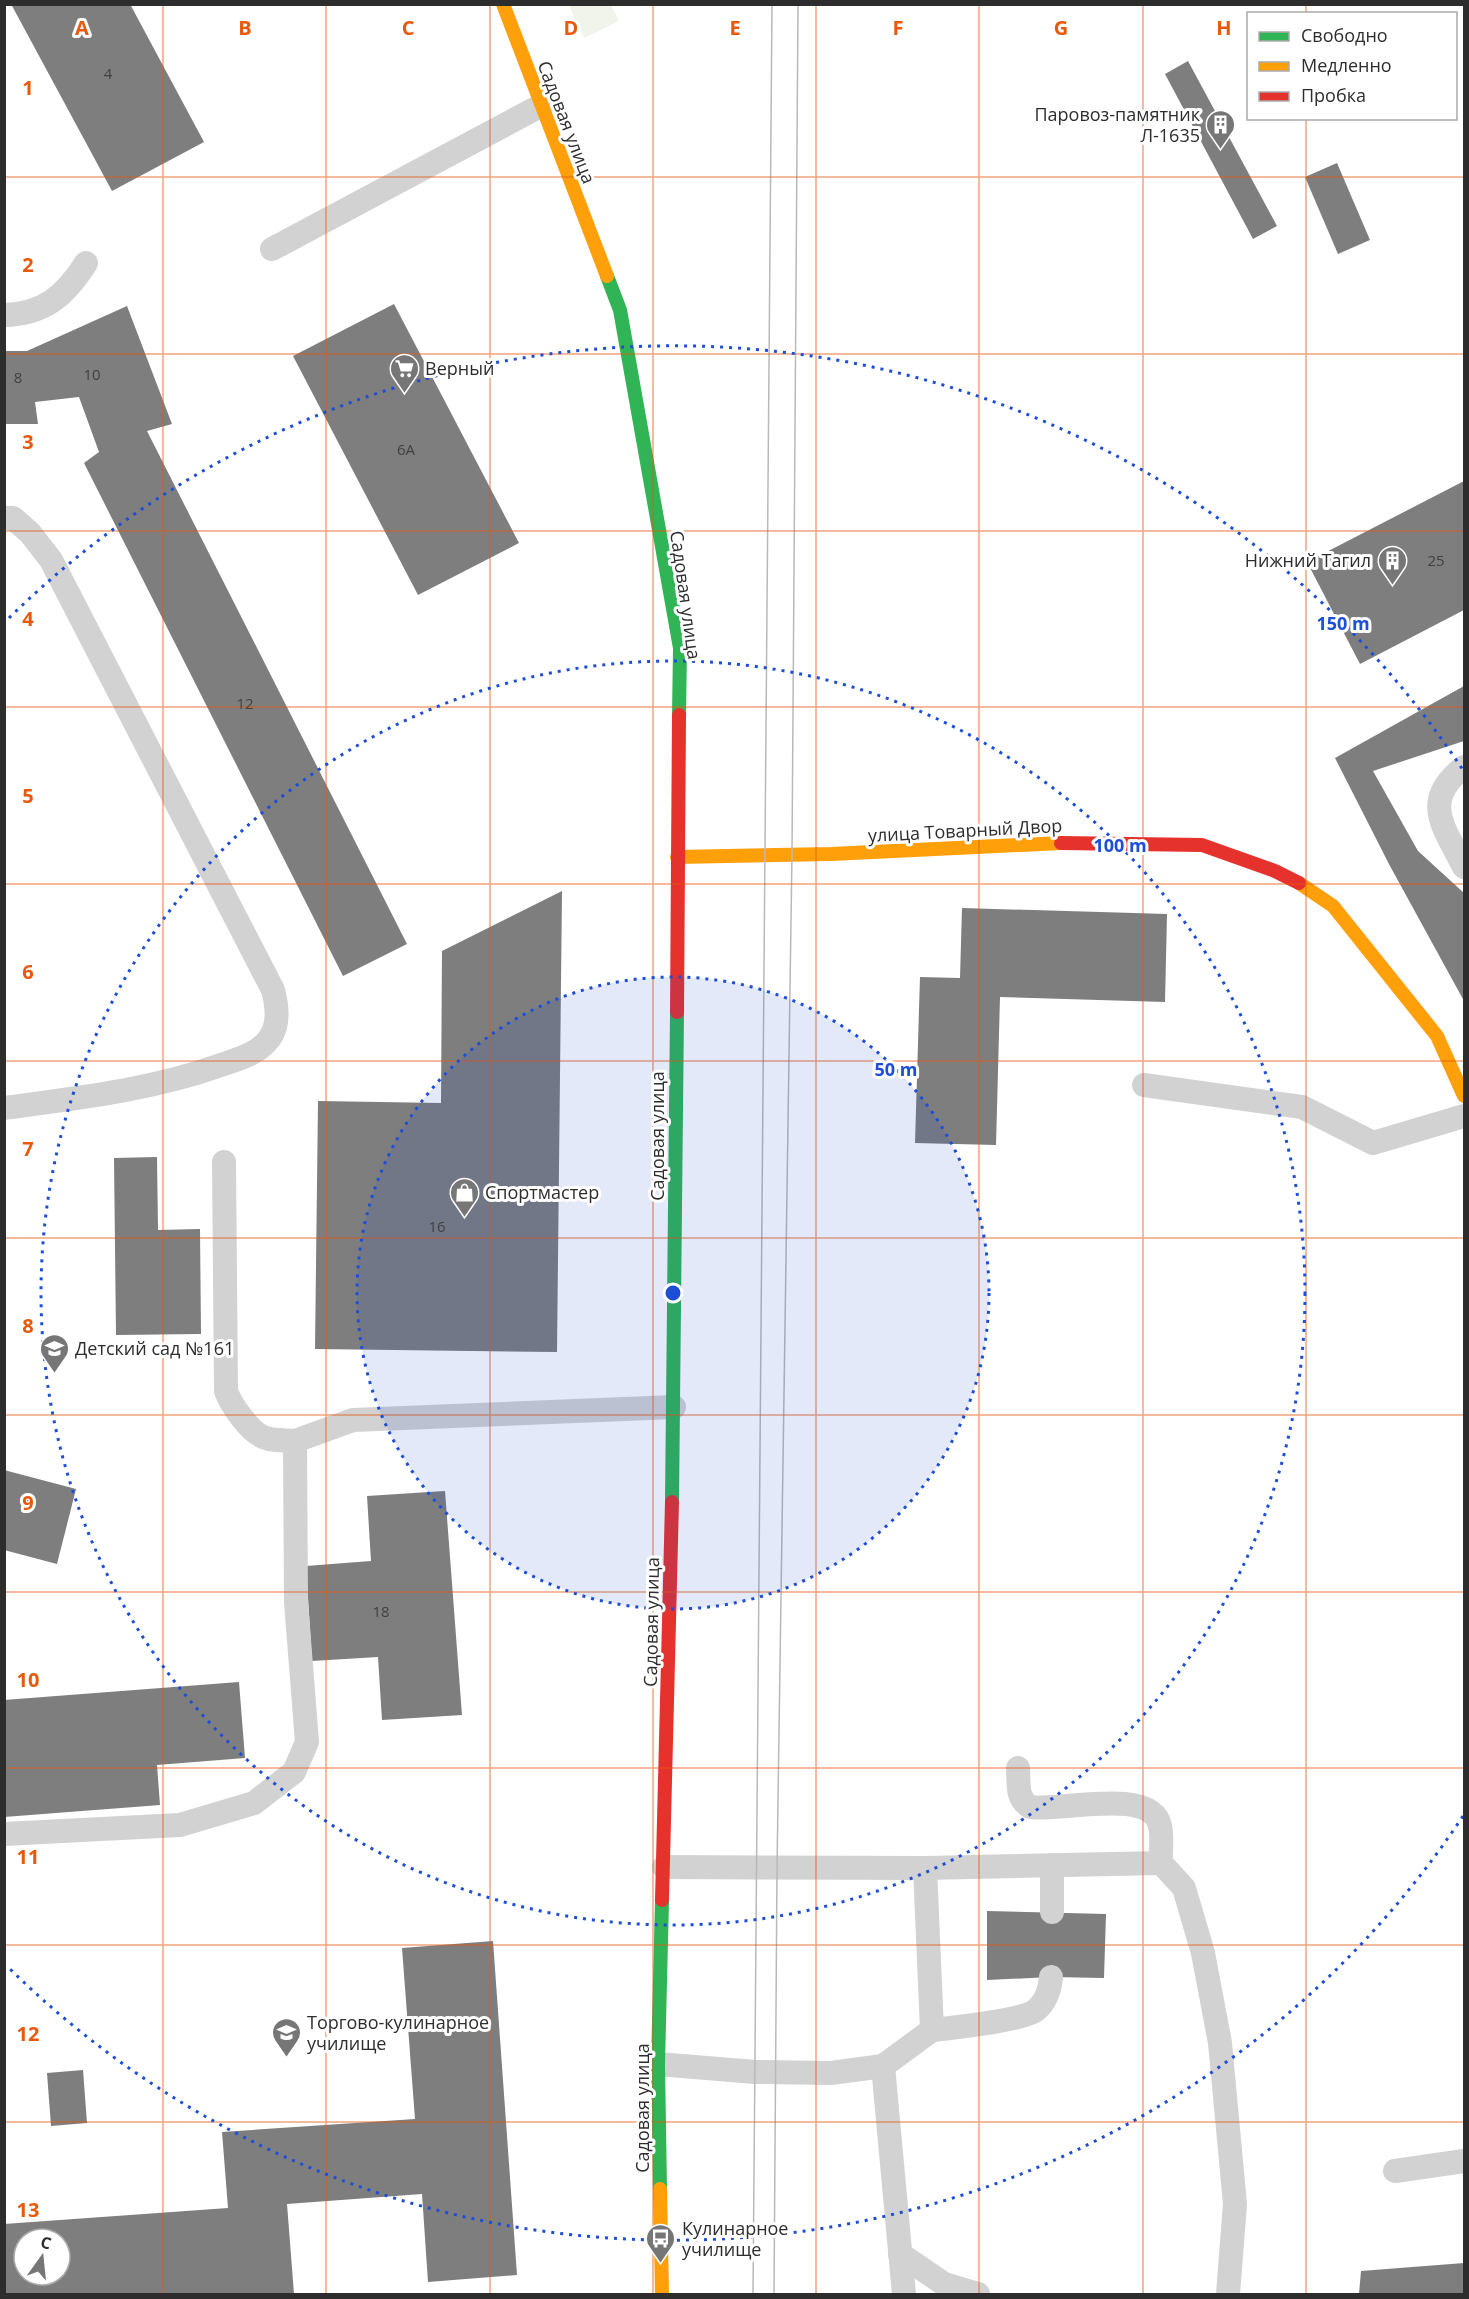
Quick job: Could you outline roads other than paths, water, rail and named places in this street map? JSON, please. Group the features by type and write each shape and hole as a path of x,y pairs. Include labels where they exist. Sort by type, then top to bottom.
{"main road":[{"name":"Садовая улица","path":"503,4 620,310 680,648 676,856 674,1407 658,2064 662,2295"},
{"name":"улица Товарный Двор","path":"676,856 831,854 1055,843 1202,844 1275,871 1333,906 1437,1036 1464,1096"}],"lane":[{"path":"272,249 542,105"},
{"path":"4,315 24,315 51,303 75,281 86,263"},
{"path":"4,518 13,518 30,532 51,560 273,990 278,1007 270,1039 248,1056 188,1077 118,1092 4,1108"},
{"path":"1464,767 1448,781 1440,793 1439,807 1441,823 1464,867"},
{"path":"1144,1085 1302,1107 1372,1143 1464,1116"},
{"path":"224,1162 226,1390 231,1404 244,1420 264,1438 296,1441 353,1420 674,1407"},
{"path":"4,1834 180,1826 254,1803 294,1772 307,1742 296,1602 296,1441"},
{"path":"1018,1767 1020,1796 1022,1801 1030,1807 1128,1803 1148,1809 1160,1824 1161,1863 1184,1888 1203,1953 1220,2043 1235,2204 1228,2295"},
{"path":"664,1867 925,1868 1161,1863"},
{"path":"1052,1865 1052,1912"},
{"path":"925,1868 932,2031"},
{"path":"658,2064 754,2072 831,2073 883,2066 932,2031 1035,2012 1045,1998 1051,1977"},
{"path":"883,2066 904,2295"},
{"path":"1395,2170 1464,2161"},
{"path":"900,2254 944,2284 978,2295"}],"tram line":[{"path":"753,2294 772,4"},
{"path":"774,2294 777,1868 792,853 798,4"}],"place":[{"name":"Паровоз-памятник Л-1635","path":"1221,150"},
{"name":"Верный","path":"404,394"},
{"name":"Нижний Тагил","path":"1392,586"},
{"name":"Спортмастер","path":"464,1218"},
{"name":"Детский сад №161","path":"54,1374"},
{"name":"Торгово-кулинарное училище","path":"286,2058"},
{"name":"Кулинарное училище","path":"661,2264"}]}
